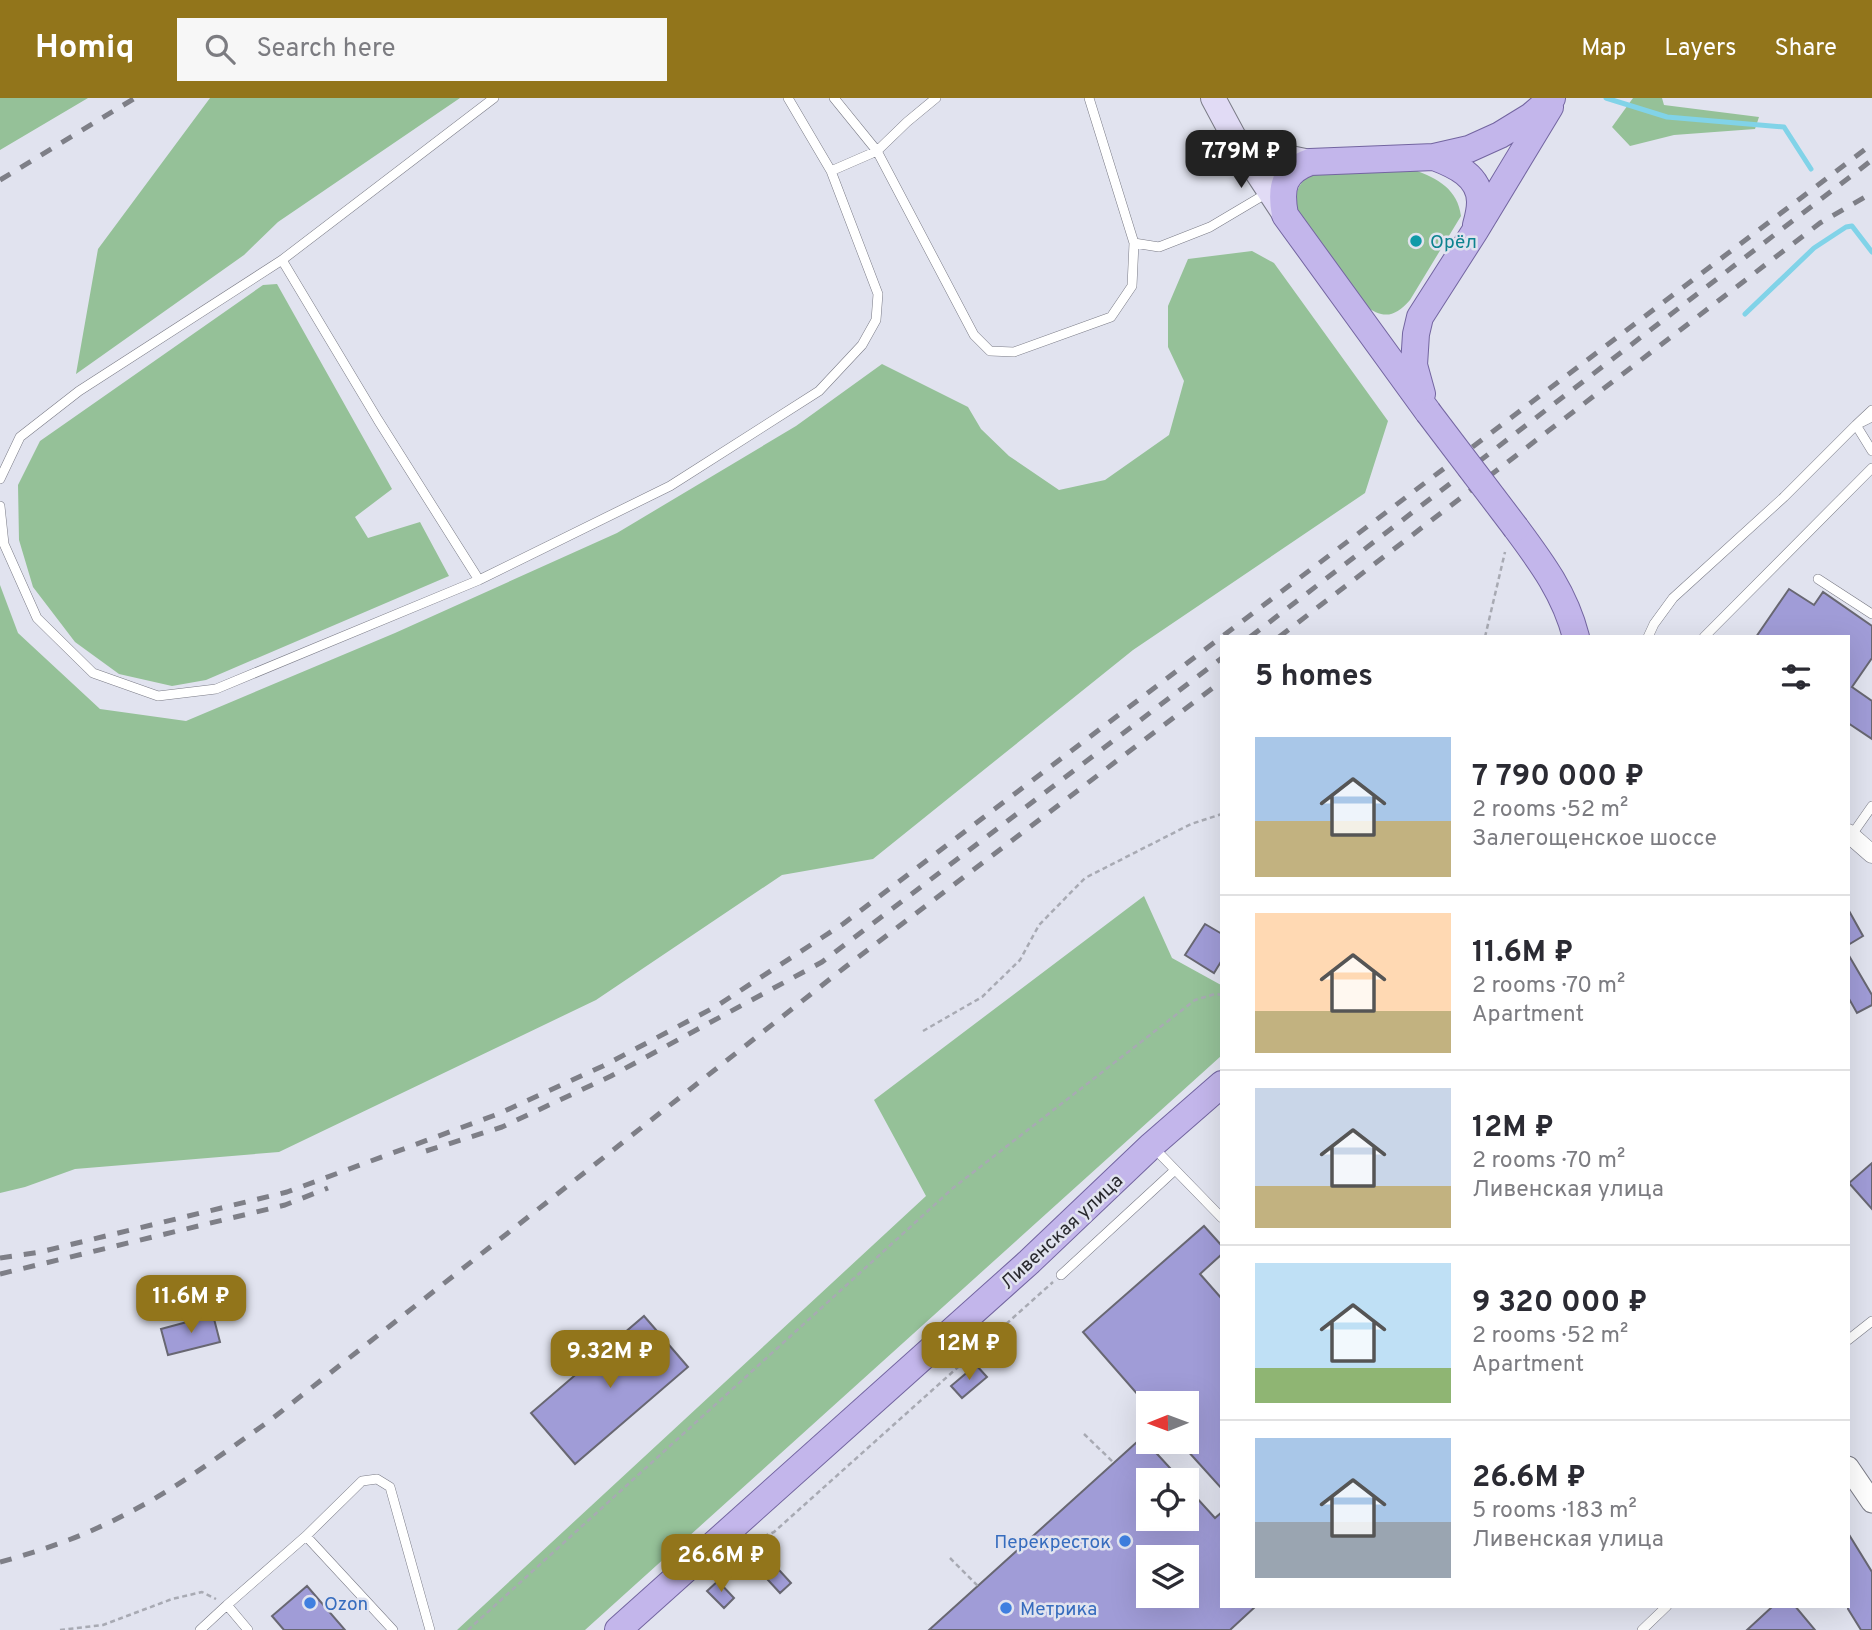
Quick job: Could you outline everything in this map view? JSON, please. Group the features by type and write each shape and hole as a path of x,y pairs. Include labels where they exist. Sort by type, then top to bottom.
{"main road":[{"path":"1213,98 1235,139 1284,215 1548,571 1575,635"},
{"path":"1235,139 1272,155 1310,162 1434,157 1469,149 1500,135 1554,98"},
{"path":"1428,412 1414,365 1420,317 1554,98"},
{"path":"1434,157 1457,166 1474,182 1480,200 1475,231"},
{"path":"1284,215 1283,188 1288,176 1296,167 1310,162"},
{"path":"1368,329 1398,332 1420,317"},
{"name":"Ливенская улица","path":"618,1630 1030,1262 1152,1145 1220,1086"}],"street":[{"path":"1850,835 1872,854"},
{"path":"1850,1470 1872,1502"}],"lane":[{"path":"0,479 20,437 79,391 282,260 494,98"},
{"path":"0,506 4,544 37,618 93,673 158,696 216,689 478,580 670,486 819,391 862,345 876,320 878,294 831,171 788,98"},
{"path":"834,98 877,151 974,335 990,351 1014,352 1111,317 1132,286 1134,243 1089,98"},
{"path":"831,171 877,151 907,121 936,98"},
{"path":"1134,243 1159,247 1210,227 1269,192"},
{"path":"282,260 478,580"},
{"path":"1649,635 1673,598 1784,497 1872,410"},
{"path":"1856,425 1872,417"},
{"path":"1856,425 1872,452"},
{"path":"1706,635 1872,468"},
{"path":"1818,579 1872,614"},
{"path":"1850,833 1872,806"},
{"path":"1152,1145 1220,1216"},
{"path":"1061,1275 1175,1170"},
{"path":"1850,1338 1872,1321"},
{"path":"200,1630 362,1482 377,1479 390,1487 429,1630"},
{"path":"306,1536 393,1630"},
{"path":"227,1605 248,1630"},
{"path":"1642,1630 1665,1608"}],"path":[{"path":"1485,635 1504,556 1516,528"},
{"path":"923,1031 982,997 1020,960 1039,925 1085,878 1191,824 1220,815"},
{"path":"468,1630 953,1188 1195,1000 1220,995"},
{"path":"742,1546 774,1532 1061,1275"},
{"path":"1084,1434 1114,1464"},
{"path":"950,1558 978,1586"},
{"path":"60,1630 103,1625 172,1599 202,1592"}],"green space":[{"path":"0,98 88,98 0,150"},
{"path":"210,98 460,98 278,222 244,255 76,374 98,249"},
{"path":"1633,98 1662,98 1664,105 1759,117 1755,129 1674,135 1630,146 1612,127"},
{"path":"1414,170 1445,186 1456,199 1461,216 1410,300 1393,313 1377,313 1364,305 1296,209 1296,194 1310,174"},
{"path":"1252,251 1274,263 1388,421 1365,493 1133,650 873,859 782,875 596,1000 279,1152 75,1169 0,1193 0,585 18,633 100,709 186,721 395,633 617,533 796,426 882,364 968,407 981,429 1009,456 1059,490 1105,480 1169,435 1184,381 1168,347 1168,306 1188,259"},
{"path":"277,284 392,489 355,517 368,538 420,522 449,576 206,680 172,686 119,674 75,642 33,587 19,540 18,485 40,441 263,285"},
{"path":"1144,896 1172,958 1220,984 1220,1057 585,1630 457,1630 926,1196 874,1100"}],"building":[{"path":"1789,589 1814,605 1823,592 1872,626 1872,658 1852,687 1872,701 1872,739 1850,724 1850,635 1757,635"},
{"path":"1850,913 1863,936 1850,944"},
{"path":"1205,924 1220,933 1220,963 1214,973 1185,955"},
{"path":"1850,957 1872,995 1872,1005 1857,1013 1850,1001"},
{"path":"1872,1163 1872,1209 1850,1184"},
{"path":"1204,1226 1220,1244 1220,1256 1200,1274 1220,1297 1220,1487 1190,1454 1199,1454 1199,1391 1136,1393 1083,1332"},
{"path":"213,1315 220,1342 168,1355 161,1329"},
{"path":"644,1316 688,1367 575,1464 531,1413"},
{"path":"976,1365 987,1377 962,1398 951,1386"},
{"name":"Перекресток","path":"1136,1443 1136,1454 1157,1454 1170,1468 1136,1468 1136,1531 1199,1531 1199,1500 1215,1518 1220,1514 1220,1608 1254,1608 1230,1630 929,1630"},
{"path":"1850,1536 1872,1572 1872,1630 1861,1630 1848,1609"},
{"path":"757,1546 791,1583 780,1593 746,1556"},
{"path":"718,1581 734,1598 724,1608 707,1591"},
{"path":"307,1586 345,1630 284,1630 272,1616"},
{"path":"1771,1608 1797,1608 1815,1630 1747,1630"}],"waterway":[{"path":"1606,98 1667,117 1784,127 1811,169"},
{"path":"1745,314 1814,248 1846,227 1852,226 1872,252"}],"railway":[{"path":"0,180 135,98"},
{"path":"1224,635 1872,144"},
{"path":"1253,635 1872,160"},
{"path":"1282,635 1820,223 1872,193"},
{"path":"0,1258 40,1252 287,1192 498,1114 603,1066 715,1007 843,924 1220,638"},
{"path":"426,1151 502,1127 611,1076 822,962 1220,660"},
{"path":"0,1562 66,1541 130,1512 183,1481 268,1422 844,968 1220,683"},
{"path":"0,1274 285,1205 328,1188"}],"place":[{"name":"Орёл","path":"1416,241"},
{"name":"Перекресток","path":"1125,1541"},
{"name":"Ozon","path":"310,1603"},
{"name":"Метрика","path":"1006,1608"}]}
